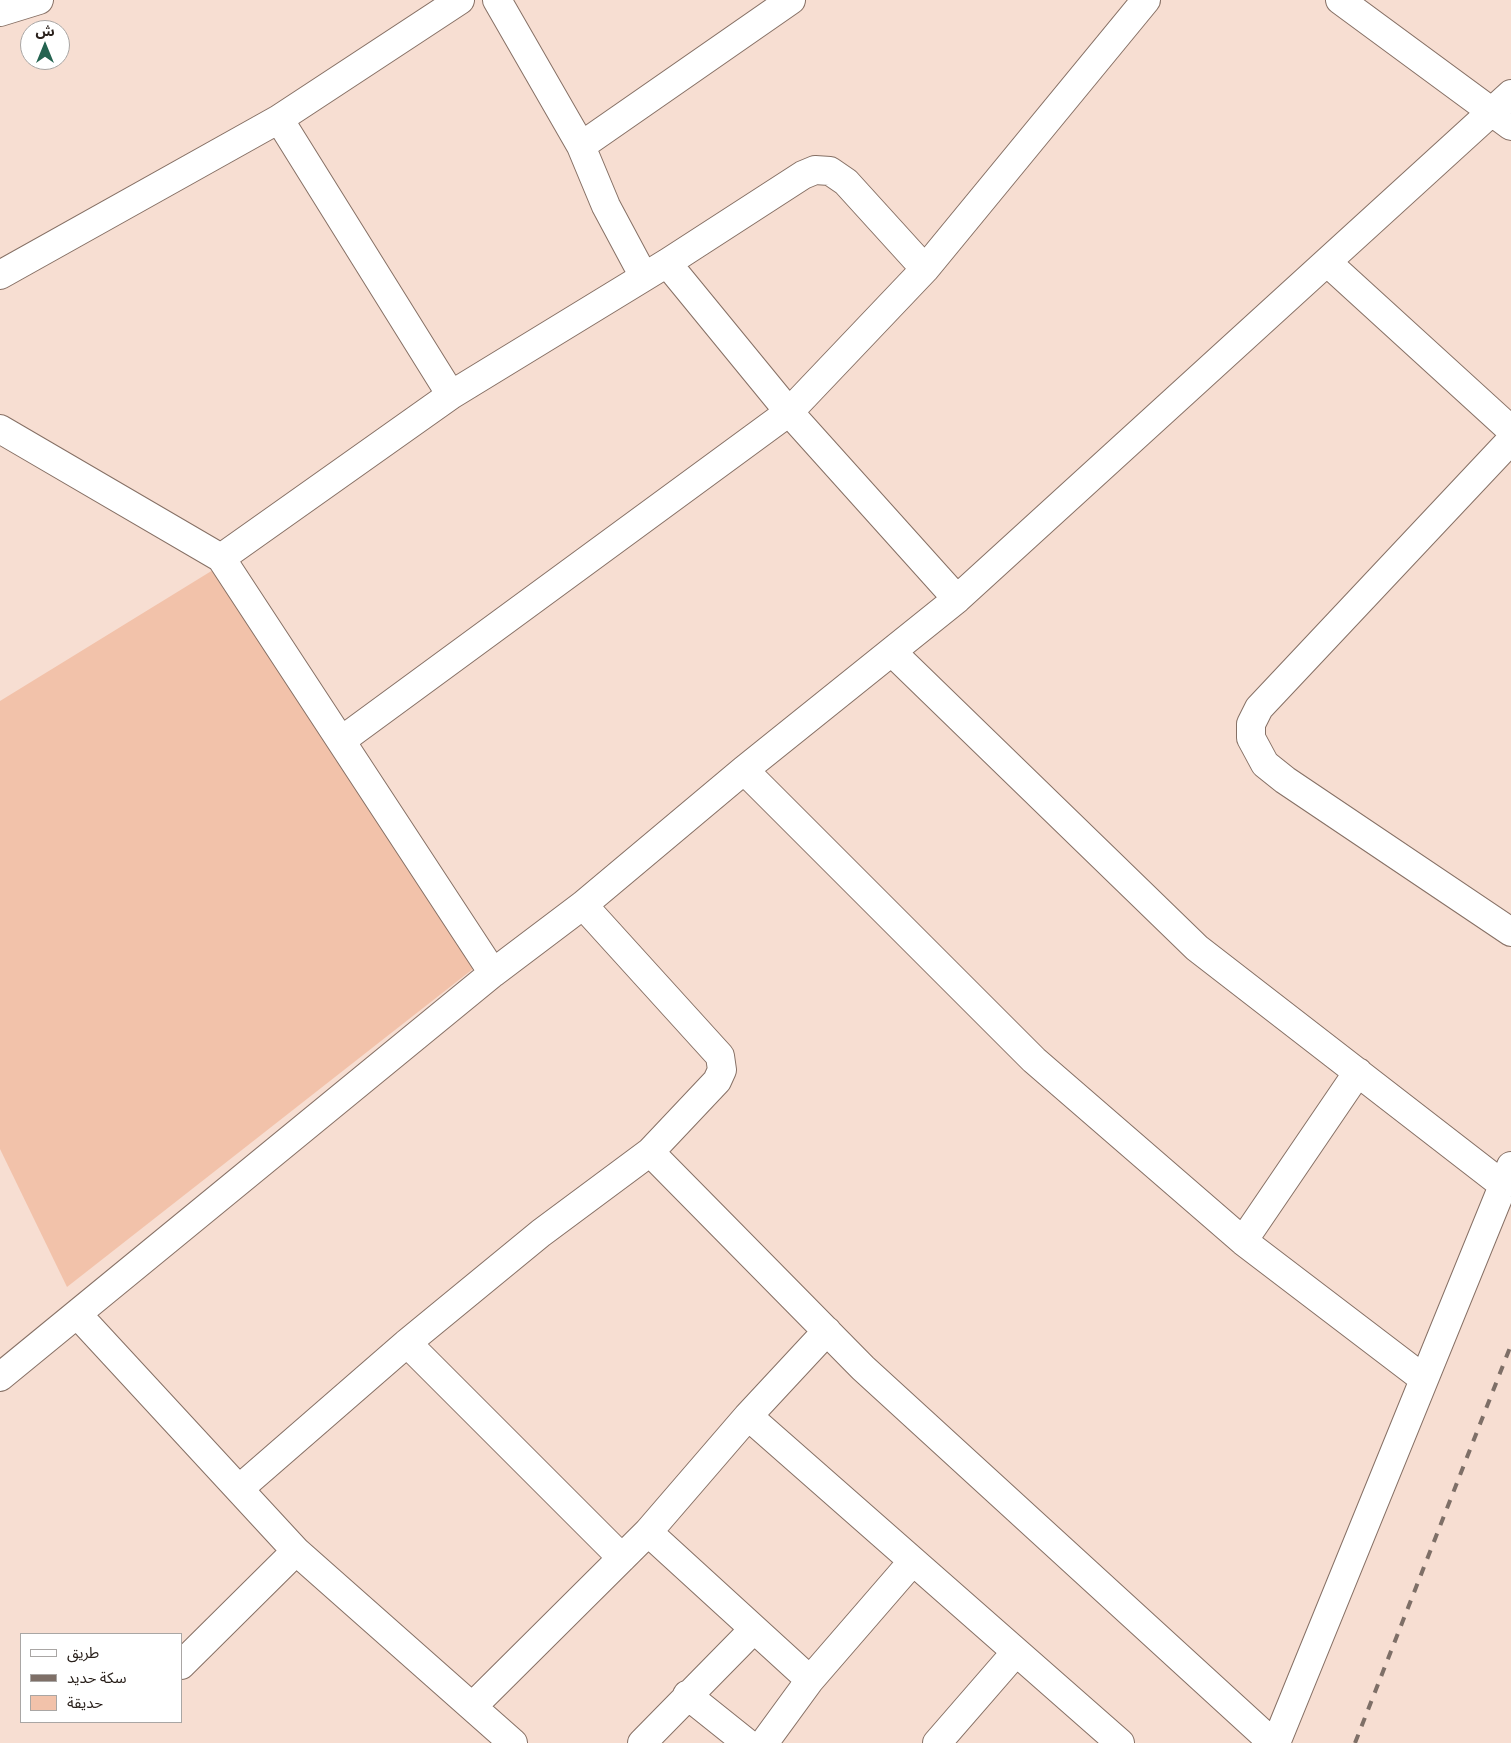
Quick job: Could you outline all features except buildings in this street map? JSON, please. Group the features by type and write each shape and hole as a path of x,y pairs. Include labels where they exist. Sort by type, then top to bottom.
{"street":[{"path":"0,12 39,0"},
{"path":"0,275 279,119 460,0"},
{"path":"498,0 581,146 606,206 644,277"},
{"path":"581,146 792,0"},
{"path":"342,740 790,412 925,269 1146,0"},
{"path":"1340,0 1502,120"},
{"path":"0,1377 493,972 583,905 744,770 957,599 1328,263 1502,120 1511,94"},
{"path":"279,119 451,395"},
{"path":"221,558 451,395 815,170 830,171 846,182 925,269"},
{"path":"667,263 790,412 957,599"},
{"path":"1328,263 1511,430"},
{"path":"0,429 221,558 493,972"},
{"path":"1511,440 1259,708 1251,724 1251,738 1265,764 1285,780 1511,932"},
{"path":"650,1152 863,1368 1275,1743 1507,1175 1358,1072 1197,948 892,652"},
{"path":"744,770 1034,1060 1243,1242 1424,1380"},
{"path":"239,1489 407,1343 541,1233 650,1152 717,1081 722,1070 720,1056 583,905"},
{"path":"1243,1242 1358,1072"},
{"path":"78,1314 296,1551 513,1743"},
{"path":"473,1706 648,1532 748,1416 827,1331"},
{"path":"407,1343 622,1558"},
{"path":"748,1416 1120,1743"},
{"path":"648,1532 810,1680"},
{"path":"182,1664 296,1551"},
{"path":"764,1743 810,1680 913,1561"},
{"path":"642,1743 754,1629"},
{"path":"937,1743 1016,1652"},
{"path":"687,1696 747,1743"}],"green space":[{"path":"213,570 478,965 67,1287 0,1149 0,701"}],"railway":[{"path":"1355,1743 1511,1345"}]}
